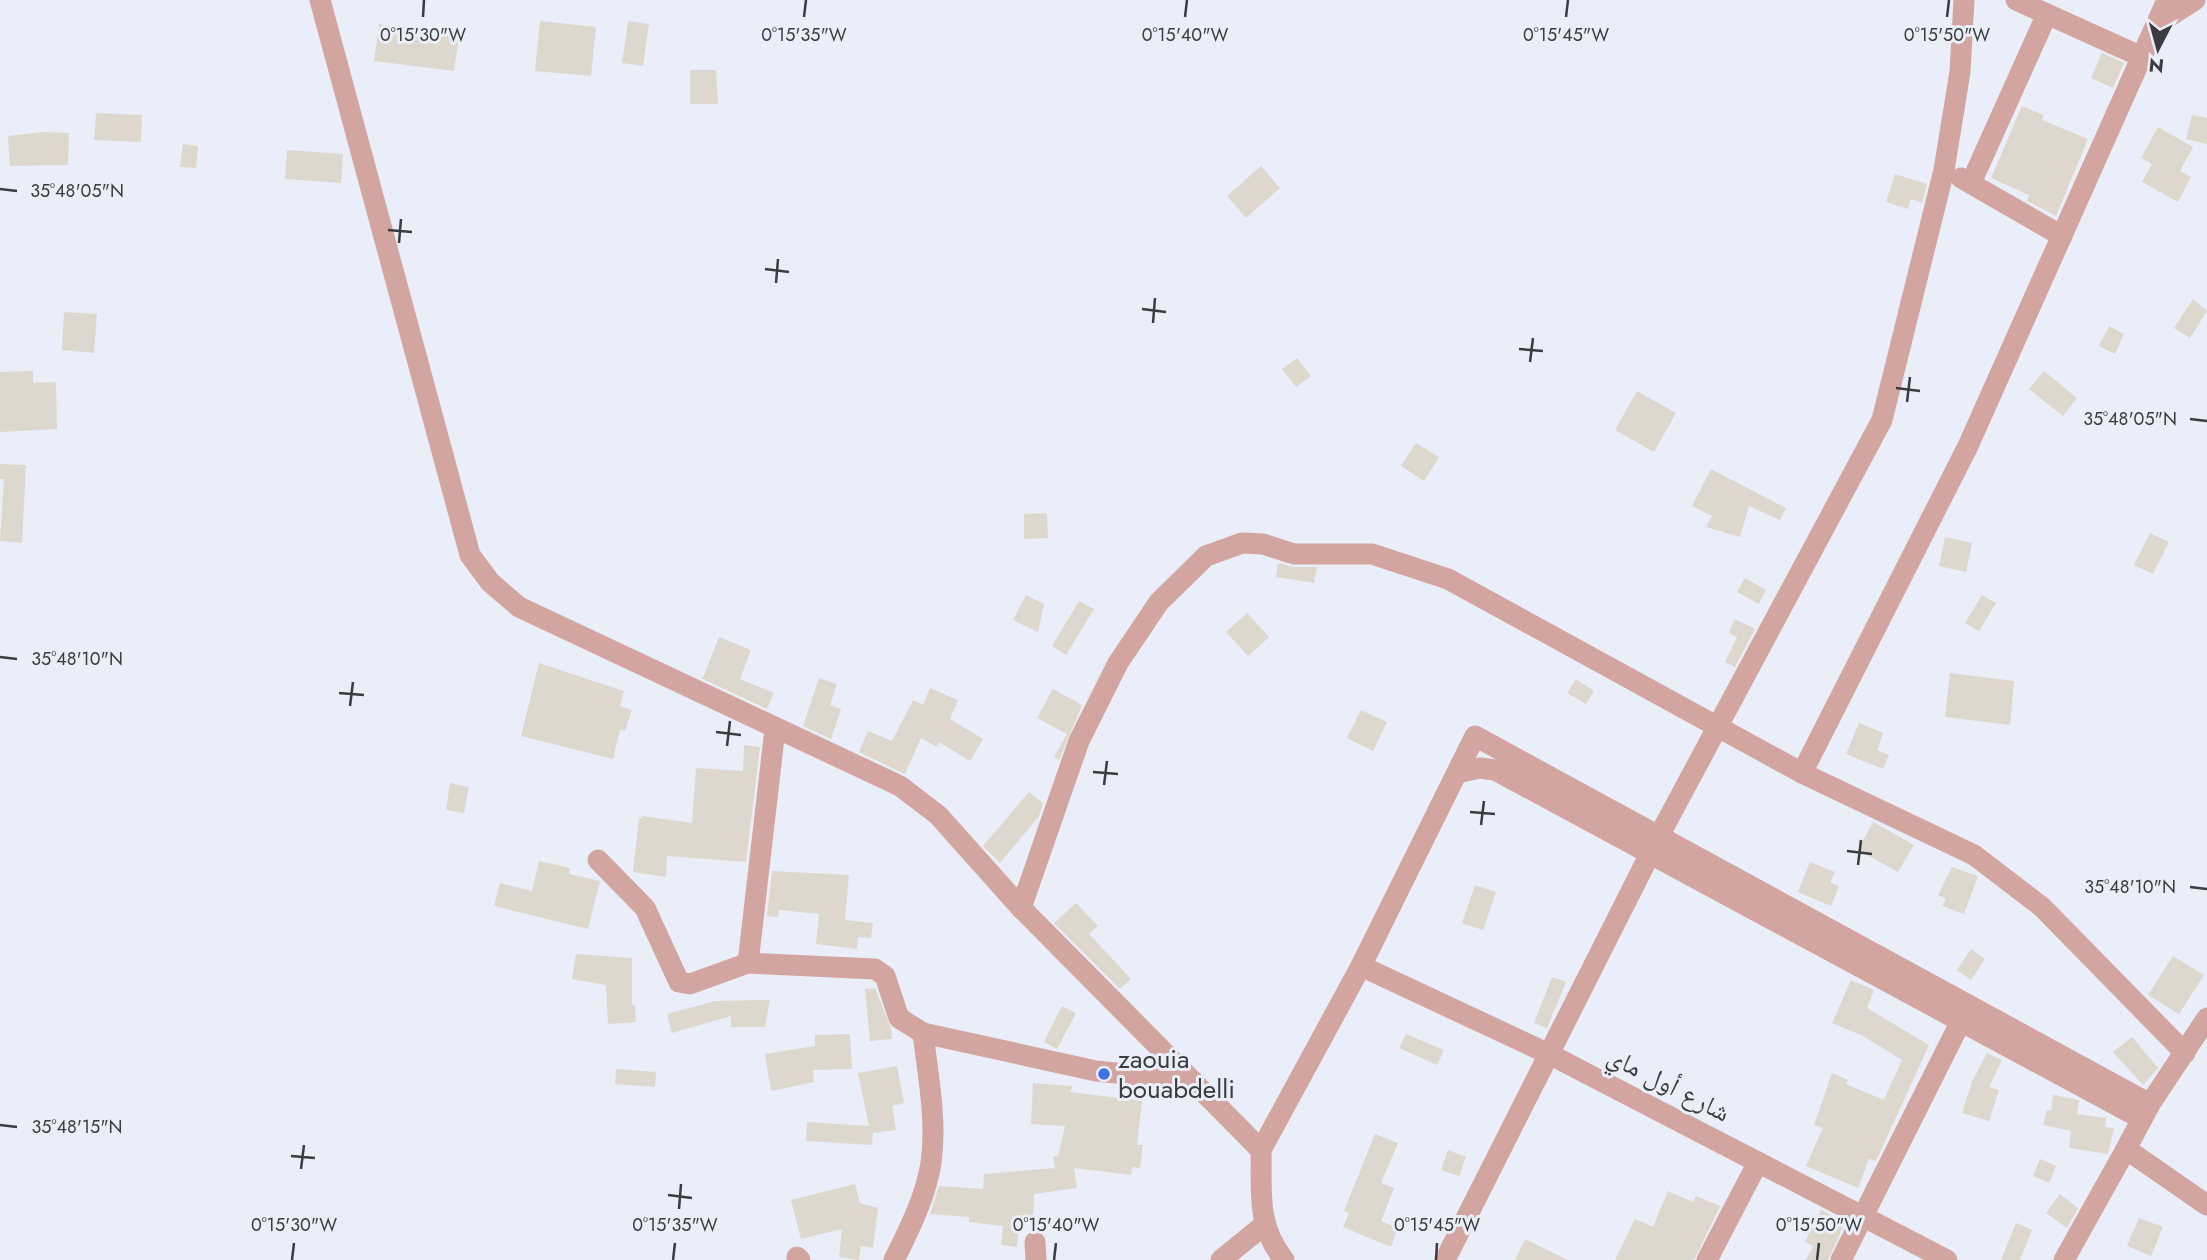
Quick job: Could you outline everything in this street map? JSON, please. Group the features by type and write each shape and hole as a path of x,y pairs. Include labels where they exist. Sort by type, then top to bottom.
{"street":[{"path":"320,0 470,555 490,582 519,607 901,786 938,815 1021,908 1261,1150"},
{"path":"1445,1260 1655,845 1882,420 1944,170 1960,72 1964,0"},
{"path":"1802,773 1968,446 2167,0"},
{"path":"2156,25 2195,0"},
{"path":"2022,1 2142,57"},
{"path":"1971,183 2047,14"},
{"path":"1944,170 2062,236"},
{"path":"1021,908 1079,741 1118,663 1160,602 1206,556 1242,543 1263,544 1294,554 1372,554 1448,579 1717,729 1974,855 2008,878 2042,907 2185,1053"},
{"path":"748,963 775,729"},
{"path":"1284,1260 1271,1244 1264,1225 1261,1150 1361,966 1475,736 1655,845 1961,1021 2146,1112"},
{"path":"1457,773 1480,768 1495,770 1655,845 2146,1112"},
{"path":"598,860 645,908 679,982 690,984 748,963 875,970 885,976 899,1018 923,1033 1097,1070 1192,1081"},
{"name":"شارع أول ماي","path":"1361,966 1549,1054 1947,1260"},
{"path":"2064,1260 2146,1112 2207,1018"},
{"path":"1840,1260 1961,1021"},
{"path":"894,1260 911,1226 931,1164 934,1122 923,1033"},
{"path":"2126,1149 2207,1205"},
{"path":"1707,1260 1758,1162"},
{"path":"1221,1260 1264,1225"}],"building":[{"path":"540,21 596,27 591,76 535,71"},
{"path":"628,21 649,24 643,66 622,63"},
{"path":"379,24 459,35 454,71 374,61"},
{"path":"2102,53 2124,63 2113,88 2091,78"},
{"path":"690,70 716,70 718,104 690,104"},
{"path":"2022,106 2044,115 2042,120 2088,139 2056,216 2027,201 2029,195 1991,178"},
{"path":"96,113 142,115 141,142 94,140"},
{"path":"2192,115 2207,118 2207,144 2186,139"},
{"path":"2158,127 2193,147 2180,171 2191,177 2178,202 2142,182 2152,164 2141,158"},
{"path":"43,132 69,133 68,165 10,166 8,136"},
{"path":"183,144 198,146 196,168 180,167"},
{"path":"287,150 343,154 341,183 285,179"},
{"path":"1261,166 1280,188 1246,218 1227,196"},
{"path":"1895,174 1927,184 1922,203 1911,199 1908,209 1886,202"},
{"path":"2193,299 2207,311 2190,338 2174,328"},
{"path":"64,312 97,314 94,353 62,350"},
{"path":"2109,326 2124,334 2115,354 2099,346"},
{"path":"1297,358 1311,376 1296,387 1282,369"},
{"path":"33,371 33,383 56,382 57,429 0,432 0,372"},
{"path":"2044,371 2077,398 2063,416 2029,389"},
{"path":"1637,391 1676,413 1654,452 1615,430"},
{"path":"1416,443 1439,457 1424,481 1401,466"},
{"path":"0,464 26,465 22,543 0,541 4,479 0,479"},
{"path":"1711,469 1786,508 1780,520 1749,506 1740,537 1706,527 1712,516 1692,506"},
{"path":"1047,513 1048,538 1024,539 1024,514"},
{"path":"2150,533 2169,542 2153,574 2134,565"},
{"path":"1945,537 1972,543 1966,572 1939,566"},
{"path":"1278,563 1294,567 1317,567 1314,583 1276,577"},
{"path":"1745,578 1766,590 1759,604 1737,592"},
{"path":"1026,595 1044,604 1038,632 1013,620"},
{"path":"1982,595 1996,603 1979,631 1965,623"},
{"path":"1079,601 1094,609 1066,655 1052,646"},
{"path":"1247,613 1269,637 1248,656 1226,632"},
{"path":"1735,619 1755,629 1735,667 1725,662 1737,637 1729,633"},
{"path":"719,637 751,650 740,679 774,693 767,709 699,677 703,678"},
{"path":"539,663 624,691 620,706 632,710 625,731 620,729 613,759 521,736"},
{"path":"1950,673 2014,681 2010,725 1945,717"},
{"path":"819,678 837,684 830,705 841,709 831,739 803,726"},
{"path":"1576,679 1594,691 1586,704 1567,693"},
{"path":"930,688 958,700 950,719 983,739 970,761 939,742 937,747 921,738 905,774 859,752 868,731 892,741 913,700 923,705"},
{"path":"1053,689 1082,705 1059,760 1054,757 1067,734 1037,718"},
{"path":"1361,710 1387,722 1373,751 1347,738"},
{"path":"1859,723 1883,733 1877,750 1889,755 1883,769 1846,754"},
{"path":"744,745 760,747 746,862 667,856 666,877 633,872 639,818 642,819 642,816 692,823 696,768 743,771"},
{"path":"450,783 469,787 464,813 446,810"},
{"path":"1029,792 1043,803 1039,816 1000,863 983,846"},
{"path":"1873,822 1914,845 1898,872 1858,850"},
{"path":"539,861 570,868 569,874 600,881 588,929 494,906 500,883 532,891"},
{"path":"1810,862 1835,872 1830,882 1839,886 1831,906 1798,892"},
{"path":"1952,867 1978,876 1964,914 1942,906 1946,899 1938,895"},
{"path":"772,871 849,875 845,920 873,923 871,938 858,937 857,949 816,944 819,914 779,910 778,917 767,916"},
{"path":"1475,885 1496,892 1483,930 1462,923"},
{"path":"1076,903 1098,926 1089,934 1131,979 1120,989 1054,923"},
{"path":"1971,949 1985,959 1971,980 1957,970"},
{"path":"576,954 632,958 632,1005 635,1005 636,1022 608,1024 606,985 572,979"},
{"path":"2173,956 2204,975 2179,1014 2148,995"},
{"path":"1552,977 1566,982 1547,1028 1534,1023"},
{"path":"1851,980 1874,990 1867,1008 1929,1045 1876,1161 1869,1159 1858,1188 1806,1166 1823,1128 1814,1125 1832,1073 1848,1080 1846,1084 1884,1100 1902,1060 1863,1036 1832,1023"},
{"path":"875,988 891,1028 892,1039 870,1041 865,989"},
{"path":"770,1000 765,1027 731,1027 731,1016 672,1033 667,1014 715,1001"},
{"path":"1062,1006 1076,1013 1057,1049 1044,1042"},
{"path":"850,1034 852,1069 813,1070 814,1082 771,1091 765,1054 815,1046 815,1035"},
{"path":"1406,1034 1444,1050 1437,1065 1399,1048"},
{"path":"2132,1037 2158,1068 2143,1085 2113,1052"},
{"path":"1987,1053 2002,1060 1989,1087 1999,1090 1989,1121 1962,1113 1972,1082"},
{"path":"897,1066 904,1103 892,1106 896,1130 873,1133 872,1145 806,1141 807,1122 869,1126 858,1073"},
{"path":"616,1069 656,1072 655,1087 615,1084"},
{"path":"1033,1083 1073,1086 1070,1092 1142,1101 1137,1145 1143,1145 1140,1168 1132,1167 1131,1175 1074,1168 1077,1188 1034,1194 1033,1217 1020,1216 1017,1247 1001,1245 1003,1226 969,1222 969,1217 930,1214 939,1186 983,1189 984,1174 1055,1168 1053,1157 1058,1156 1065,1126 1031,1124"},
{"path":"2053,1095 2079,1100 2077,1114 2106,1118 2105,1127 2114,1128 2108,1154 2069,1148 2071,1131 2043,1125 2047,1110 2051,1111"},
{"path":"1375,1134 1398,1143 1381,1183 1394,1188 1381,1221 1398,1228 1391,1247 1343,1227 1349,1213 1344,1211"},
{"path":"1448,1150 1466,1157 1459,1176 1441,1170"},
{"path":"2040,1159 2056,1166 2049,1183 2033,1176"},
{"path":"855,1184 860,1203 878,1208 873,1248 861,1246 859,1260 839,1257 842,1229 801,1239 791,1200"},
{"path":"1668,1191 1693,1202 1696,1196 1720,1206 1694,1260 1615,1260 1635,1219 1653,1227"},
{"path":"2060,1194 2078,1208 2067,1228 2046,1213"},
{"path":"1821,1210 1845,1222 1828,1260 1806,1260 1813,1246 1805,1242"},
{"path":"2139,1218 2163,1227 2151,1256 2127,1246"},
{"path":"2016,1223 2032,1230 2020,1260 2001,1260"},
{"path":"1525,1239 1568,1260 1515,1260"}],"place":[{"name":"zaouia bouabdelli","path":"1104,1074"}]}
